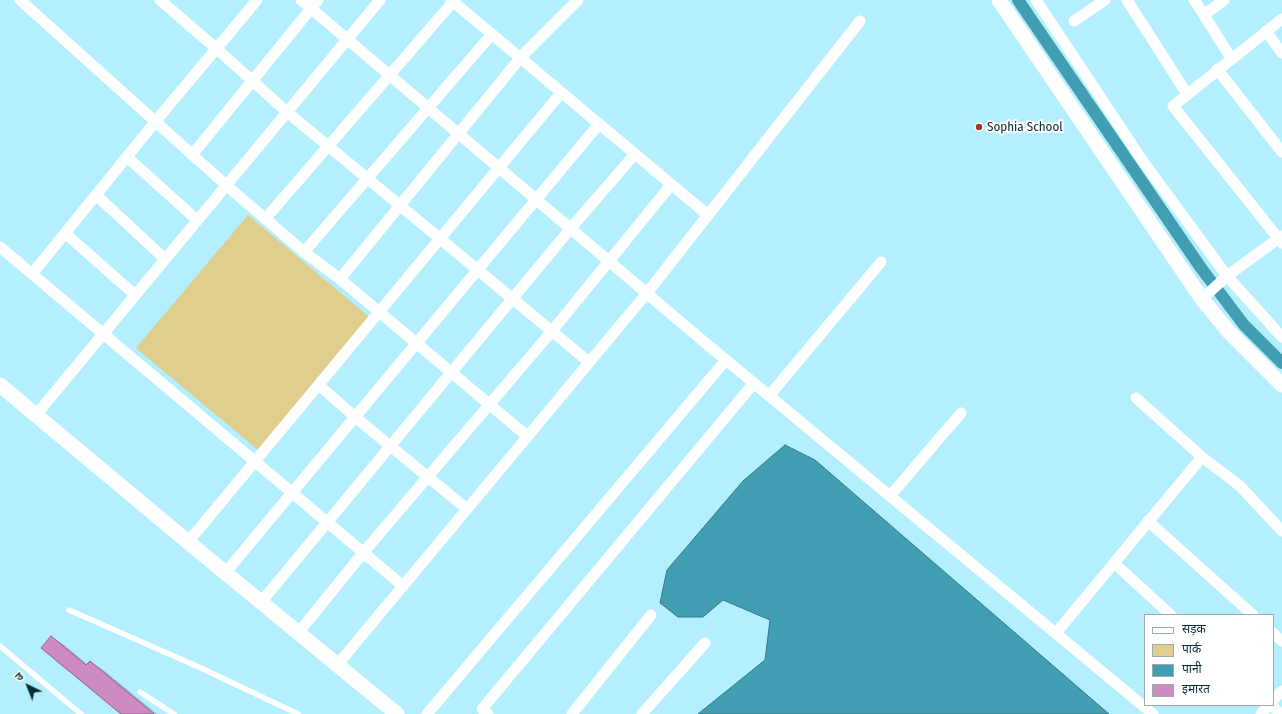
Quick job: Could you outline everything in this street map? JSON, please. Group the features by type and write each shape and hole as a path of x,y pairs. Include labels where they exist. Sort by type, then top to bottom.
{"street":[{"path":"20,0 192,155 304,252 340,279 527,436"},
{"path":"160,0 287,112 589,362"},
{"path":"32,274 127,156 257,0"},
{"path":"301,0 315,4 347,39 726,360 1153,714"},
{"path":"36,415 380,0"},
{"path":"340,279 521,57 578,0"},
{"path":"999,0 1205,296 1228,332 1282,385"},
{"path":"1036,0 1142,160 1224,279 1282,337"},
{"path":"1074,21 1105,0"},
{"path":"1127,0 1187,94"},
{"path":"1194,0 1231,58"},
{"path":"1204,15 1224,0"},
{"path":"266,218 329,147 452,1 521,57 561,93 708,215"},
{"path":"192,155 315,4"},
{"path":"1205,296 1224,279 1281,239 1173,106 1217,69 1282,19"},
{"path":"338,664 647,293 860,21"},
{"path":"1266,31 1282,53"},
{"path":"304,252 492,34"},
{"path":"1217,69 1282,152"},
{"path":"188,542 561,93"},
{"path":"226,572 599,124"},
{"path":"262,602 571,228 635,154"},
{"path":"127,156 197,220"},
{"path":"299,632 552,331 671,185"},
{"path":"96,195 166,259"},
{"path":"65,233 136,295"},
{"path":"0,247 403,586"},
{"path":"769,396 882,262"},
{"path":"427,714 726,360"},
{"path":"488,714 482,709 754,383"},
{"path":"0,385 397,714"},
{"path":"319,385 355,417 467,508"},
{"path":"1136,398 1202,456 1240,486 1282,531"},
{"path":"890,496 961,413"},
{"path":"1056,633 1202,456"},
{"path":"1148,522 1252,614"},
{"path":"1114,563 1170,614"},
{"path":"572,714 650,615"},
{"path":"1274,634 1282,641"},
{"path":"642,714 705,643"},
{"path":"1274,699 1282,690"},
{"path":"1261,714 1269,706"},
{"path":"1271,706 1281,714"}],"lane":[{"path":"69,610 201,668 298,714"},
{"path":"0,646 81,714"},
{"path":"140,692 174,714"}],"green space":[{"path":"248,215 375,322 263,454 136,348"}],"water":[{"path":"785,445 815,460 1109,714 698,714 765,660 770,620 723,600 703,617 678,617 660,603 667,570 743,481"}],"building":[{"path":"51,636 86,665 90,661 154,714 121,714 41,648"}],"waterway":[{"path":"1018,0 1201,268 1244,325 1282,363"}],"place":[{"name":"Sophia School","path":"979,127"}]}
